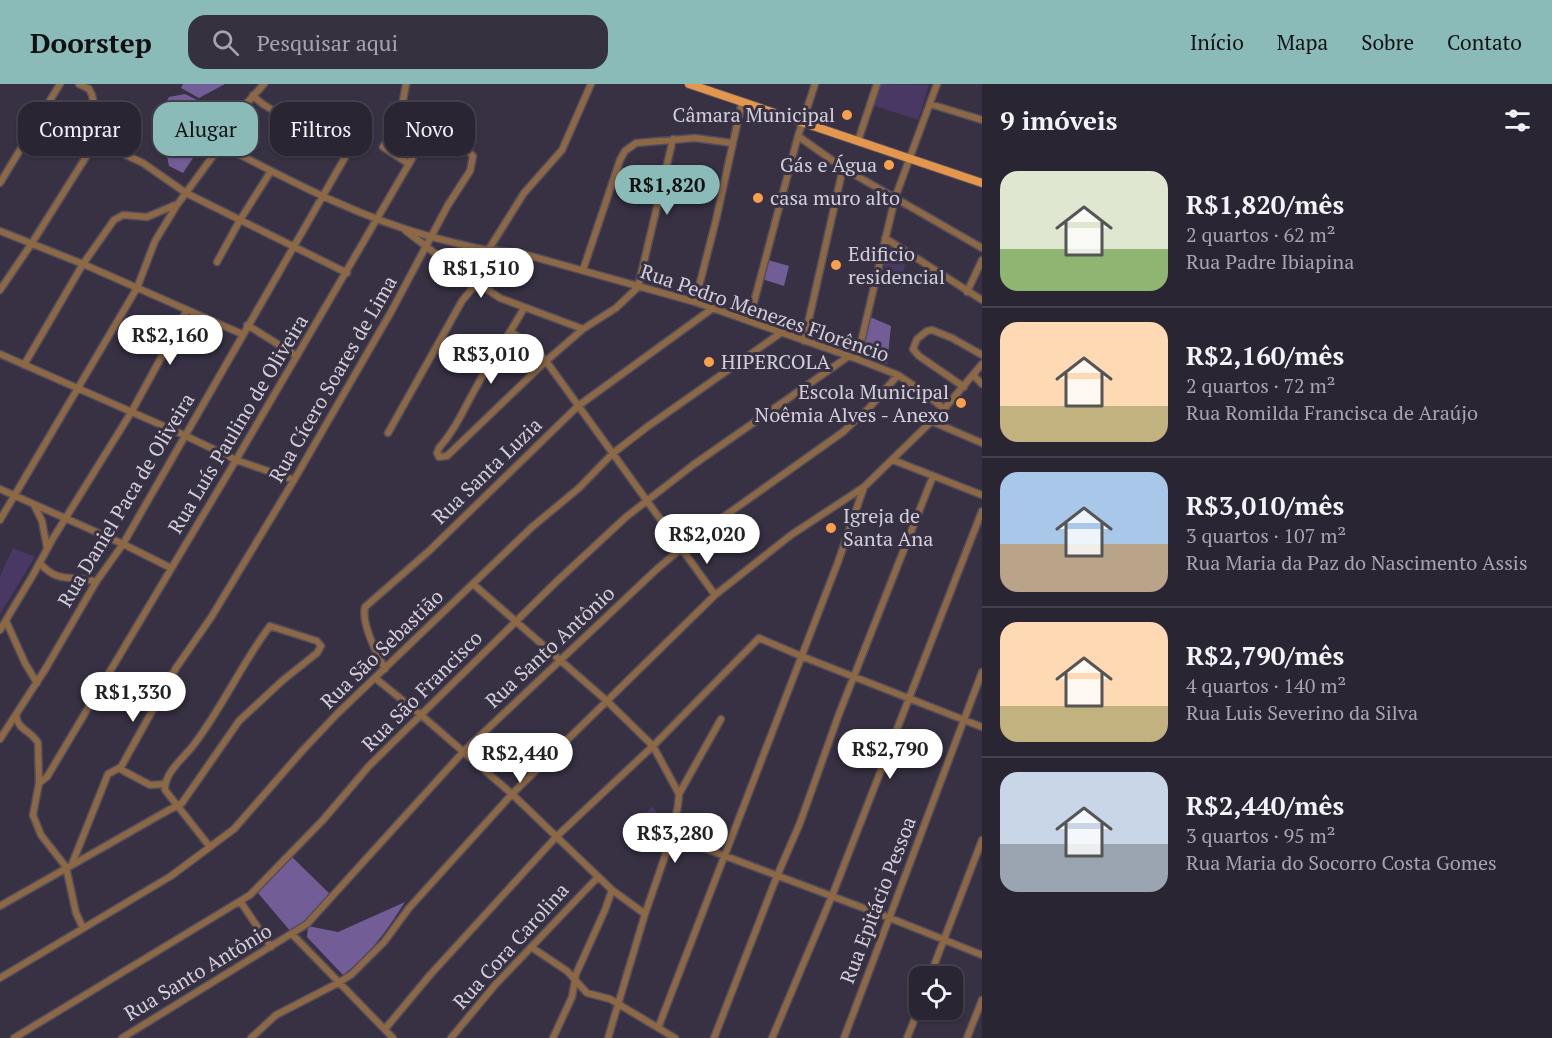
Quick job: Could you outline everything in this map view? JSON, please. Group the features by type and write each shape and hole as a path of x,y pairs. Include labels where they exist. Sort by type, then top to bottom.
{"main road":[{"path":"689,84 982,183"}],"street":[{"path":"49,102 60,84"},
{"path":"79,84 89,89 93,102"},
{"path":"249,102 264,84"},
{"path":"403,102 406,84"},
{"path":"489,249 524,193 562,150 591,84"},
{"path":"749,321 798,136 815,84"},
{"path":"858,141 877,84"},
{"path":"857,359 885,238 892,196 911,158 935,85"},
{"name":"Rua Daniel Paca de Oliveira","path":"0,739 37,683 96,582 123,544 356,138 350,132 316,117 287,116 262,105 253,95"},
{"path":"694,302 718,210 742,102"},
{"path":"930,104 982,120"},
{"path":"798,136 843,168 982,248"},
{"path":"583,270 625,151 636,143 673,139 695,138 732,143"},
{"path":"524,308 512,332 483,374 463,413 437,453 440,458 447,456 546,361 583,329 616,308 638,287 673,139"},
{"path":"0,183 18,154"},
{"path":"0,290 32,243 85,156"},
{"path":"127,156 186,193 347,273"},
{"path":"0,520 137,288 158,236 177,205 213,156"},
{"name":"Rua Pedro Menezes Florêncio","path":"242,156 323,197 378,220 432,237 489,249 507,250 694,302 849,356 898,375 944,409"},
{"path":"397,156 409,164"},
{"name":"Rua Luís Paulino de Oliveira","path":"39,783 47,777 347,273 413,156"},
{"name":"Rua Cícero Soares de Lima","path":"69,866 106,778 111,771 120,769 176,668 189,651 294,480 427,247 452,198 470,171 474,159 472,156"},
{"path":"804,340 843,168"},
{"path":"217,262 271,171"},
{"path":"24,365 83,264 116,218 123,215 147,218 177,205"},
{"path":"400,227 500,298 583,329"},
{"path":"0,231 83,264 242,334"},
{"path":"885,238 982,300"},
{"path":"967,292 982,260"},
{"path":"388,433 466,295 479,283"},
{"name":"Rua Santa Luzia","path":"385,669 377,654 365,619 365,607 429,551 578,406 713,308"},
{"path":"0,630 47,548 132,411 187,310"},
{"path":"247,325 297,356"},
{"path":"964,387 919,356 914,349 915,342 927,331 932,330 982,355"},
{"path":"512,332 527,341 546,361 715,595"},
{"name":"Rua São Sebastião","path":"0,978 171,876 234,830 303,750 375,678 500,556 579,488 612,454 782,332"},
{"path":"0,354 76,389 132,411 236,460 294,480"},
{"name":"Rua São Francisco","path":"14,1038 250,895 279,867 369,766 645,500 849,356"},
{"path":"251,1038 276,1015 340,982 357,969 384,942 418,897 512,794 715,595 791,535 864,487 944,409 982,364"},
{"name":"Rua Santo Antônio","path":"122,1038 307,924 463,752 680,548 843,432 869,408 898,375"},
{"path":"974,375 982,384"},
{"path":"931,421 982,443"},
{"path":"893,460 982,495"},
{"path":"714,1038 800,823 854,677 933,476"},
{"path":"658,1028 864,487"},
{"path":"0,489 171,568"},
{"path":"34,504 42,521 47,548"},
{"path":"772,1038 832,896 982,511"},
{"path":"40,563 47,571 59,577 96,582"},
{"path":"473,584 608,702 653,746 679,794"},
{"path":"6,621 37,683"},
{"path":"0,906 178,806 188,796 239,721 282,681 317,653 321,646 320,643 294,632 270,626 213,717 165,784 165,790 178,806 210,847"},
{"path":"385,1029 430,975 556,837 653,746 759,638 982,727"},
{"name":"Rua Epitácio Pessoa","path":"844,1038 982,672"},
{"path":"375,678 512,794 612,890 645,914"},
{"path":"16,714 19,726 38,743 39,783 33,812 34,820 41,835 69,866 76,913 83,928"},
{"path":"608,1038 645,914 672,836 679,794 721,719"},
{"path":"120,769 150,785 165,784"},
{"path":"672,836 982,955"},
{"path":"934,966 979,857 982,840"},
{"name":"Rua Cora Carolina","path":"451,1038 531,947 598,877"},
{"path":"553,1038 572,997 575,979 612,890"},
{"path":"240,901 271,947"},
{"path":"292,934 393,1038"},
{"path":"531,947 567,970 587,993 604,996 675,1038"},
{"path":"967,1038 982,1000"},
{"path":"907,1038 914,1020"}],"shaded area":[{"path":"183,84 225,84 199,98 181,88"},
{"path":"878,84 929,85 918,120 872,105"},
{"path":"185,94 201,102 166,102 169,97"},
{"path":"167,156 194,156 183,173 169,166"},
{"path":"887,241 907,254 902,278 884,268"},
{"path":"768,260 789,266 784,286 762,279"},
{"path":"870,317 891,326 887,364 861,354"},
{"path":"13,548 35,557 0,614 0,576"},
{"path":"652,806 656,814 666,816 654,836 647,836 637,831 637,826"},
{"path":"292,857 331,895 305,922 291,932 258,893"},
{"path":"405,902 370,950 343,975 307,937 308,926 338,932"}],"place":[{"name":"Câmara Municipal","path":"847,115"},
{"name":"Gás e Água","path":"889,165"},
{"name":"casa muro alto","path":"758,198"},
{"name":"Edificio residencial","path":"836,265"},
{"name":"HIPERCOLA","path":"709,362"},
{"name":"Escola Municipal Noêmia Alves - Anexo","path":"961,403"},
{"name":"Igreja de Santa Ana","path":"831,528"}]}
